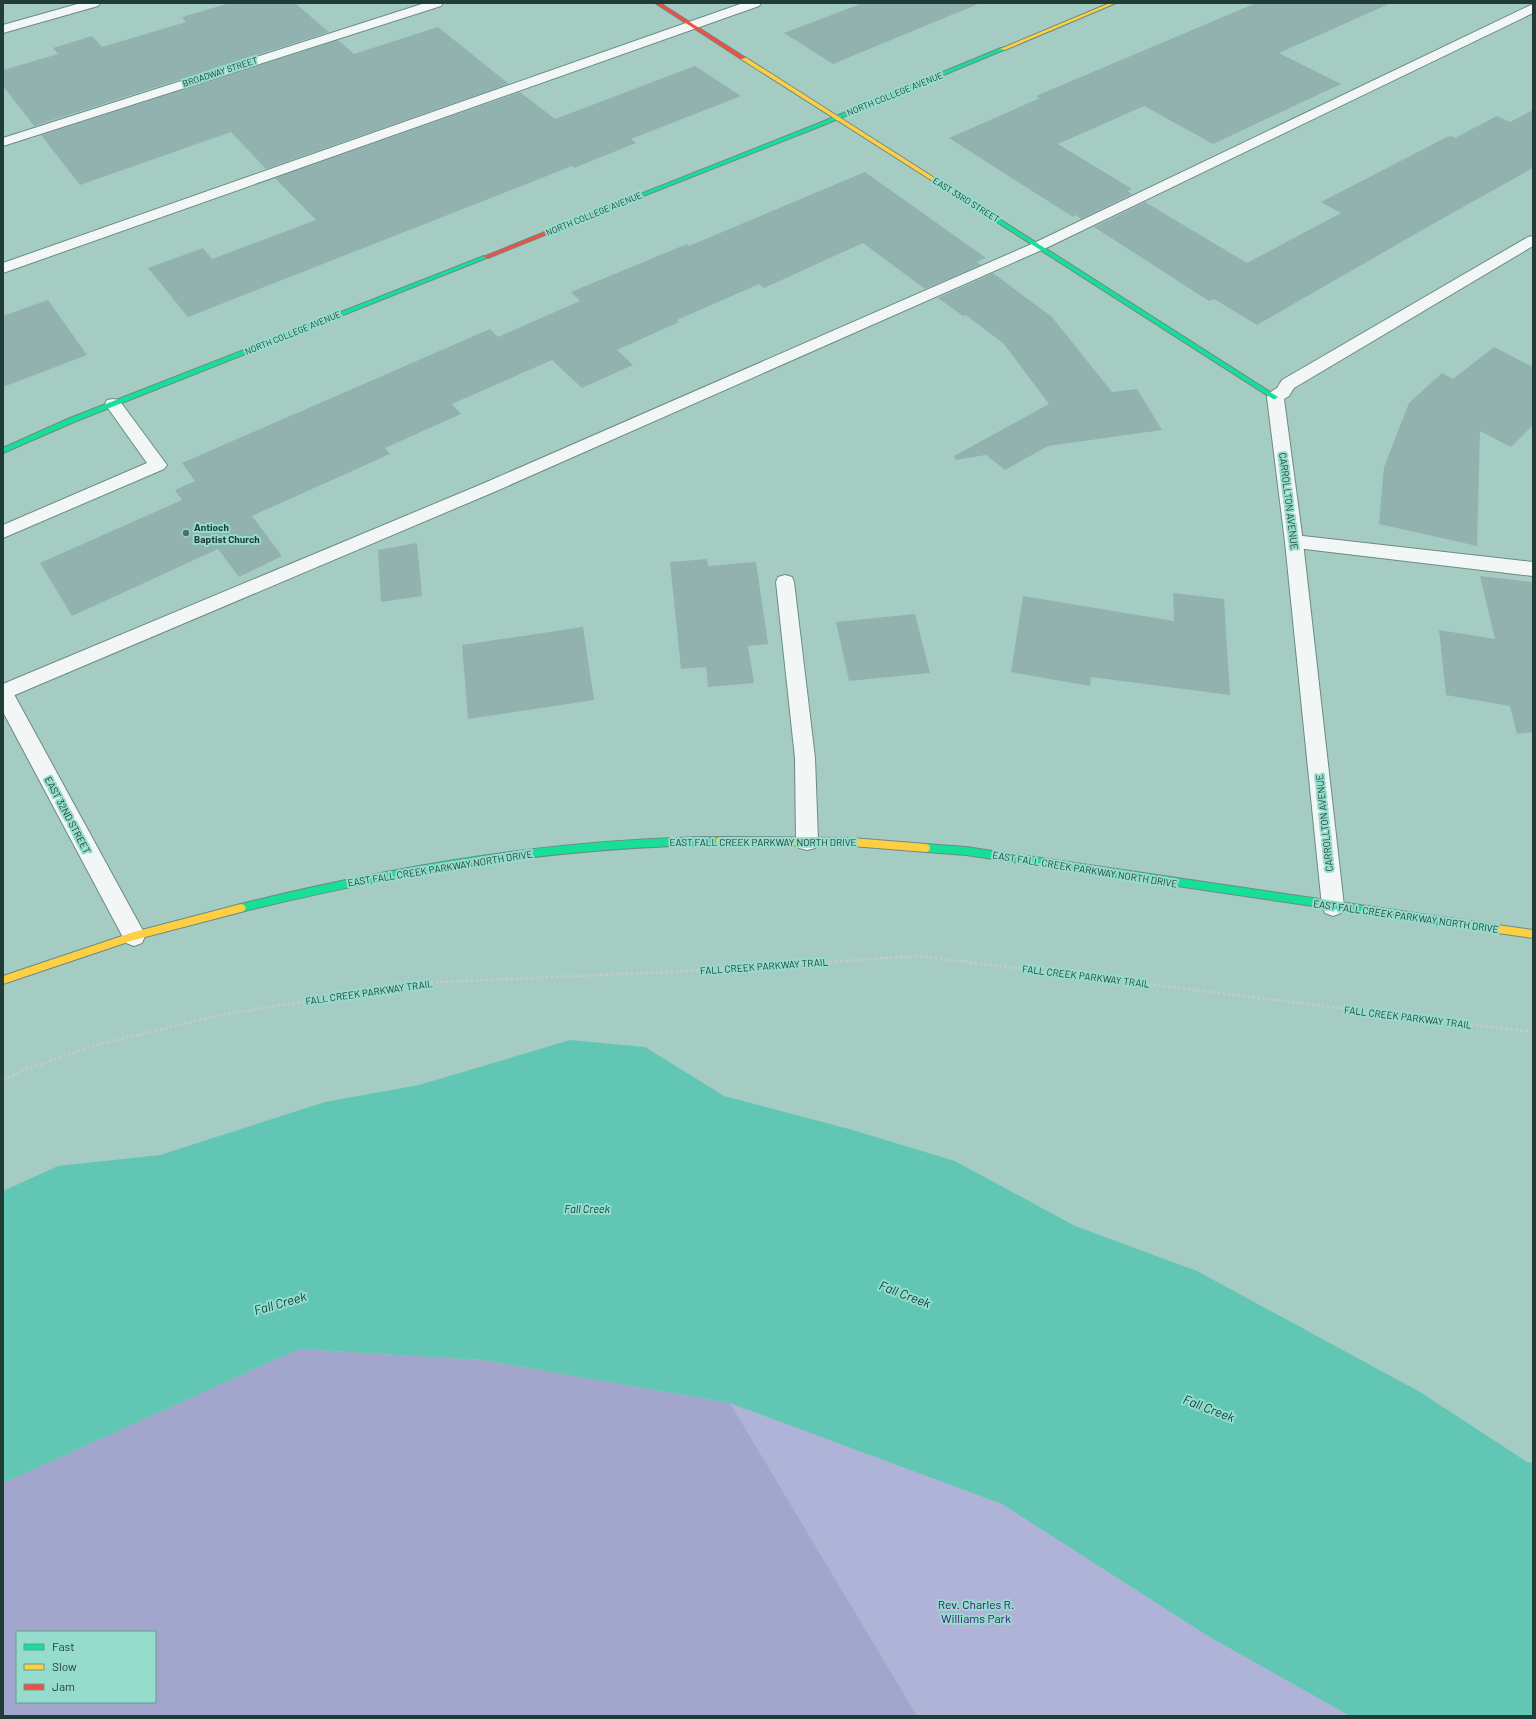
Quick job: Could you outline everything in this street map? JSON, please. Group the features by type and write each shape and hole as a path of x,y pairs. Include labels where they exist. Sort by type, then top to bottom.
{"main road":[{"name":"EAST 33RD STREET","path":"657,3 1275,397"},
{"name":"NORTH COLLEGE AVENUE","path":"3,451 72,420 837,118 1114,3"},
{"name":"NORTH COLLEGE AVENUE","path":"3,442 72,420"},
{"name":"EAST FALL CREEK PARKWAY NORTH DRIVE","path":"3,980 134,936 252,905 346,883 502,857 563,849 647,843 714,841 852,842 966,851 1333,906 1533,934"}],"street":[{"path":"3,30 94,3"},
{"name":"BROADWAY STREET","path":"3,142 437,3"},
{"path":"3,268 755,3"},
{"path":"3,692 488,488 1038,246 1533,8"},
{"path":"1275,397 1283,392 1288,384 1533,240"},
{"name":"CARROLLTON AVENUE","path":"1275,397 1294,542 1333,906"},
{"path":"3,532 158,465 113,404"},
{"path":"1294,542 1533,569"},
{"path":"785,582 805,758 807,841"},
{"name":"EAST 32ND STREET","path":"3,692 134,936"}],"path":[{"name":"FALL CREEK PARKWAY TRAIL","path":"3,1080 24,1070 93,1046 220,1015 419,983 669,972 919,956 1533,1032"}],"green space":[{"name":"Rev. Charles R. Williams Park","path":"730,1403 1002,1504 1208,1636 1350,1716 917,1716"}],"shaded area":[{"path":"299,1349 482,1360 730,1403 917,1716 3,1716 3,1483"}],"water":[{"name":"Fall Creek","path":"570,1040 645,1047 724,1096 849,1129 955,1161 1075,1226 1197,1271 1420,1392 1527,1462 1533,1463 1533,1716 1350,1716 1208,1636 1002,1504 730,1403 482,1360 299,1349 3,1483 3,1191 58,1166 160,1155 325,1102 419,1085"}],"building":[{"path":"230,3 295,3 329,32 34,126 3,86 3,70 58,54 53,48 92,36 102,47 186,22 182,17"},
{"path":"863,3 978,4 833,64 784,33"},
{"path":"1256,3 1391,3 1279,53 1341,84 1213,144 1144,106 1058,144 1132,189 1127,191 1132,194 1081,219 1076,215 1073,217 949,138 1040,98 1036,96"},
{"path":"438,27 509,84 266,169 231,132 80,185 41,135 338,40 354,54"},
{"path":"695,66 741,96 631,139 636,143 574,168 572,166 188,317 148,268 203,248 212,259 316,220 275,178 520,92 555,119"},
{"path":"1533,110 1533,168 1257,325 1214,299 1209,301 1094,227 1145,202 1247,263 1341,213 1321,202 1447,137 1451,136 1455,138 1497,116 1510,122"},
{"path":"865,172 986,258 977,262 981,265 925,289 863,243 764,288 759,284 677,320 679,322 617,350 633,365 582,388 552,360 452,404 461,414 385,448 390,454 252,516 282,556 239,577 218,549 72,616 40,563 182,500 175,490 195,481 182,463 490,329 498,337 580,301 571,292 687,244 689,246"},
{"path":"993,273 1052,317 1112,392 1137,389 1162,430 1048,446 1005,470 986,455 955,460 954,456 1049,404 1004,344 966,315 963,316 938,298"},
{"path":"48,300 87,355 3,387 3,316"},
{"path":"1494,347 1533,367 1533,425 1511,447 1480,431 1477,546 1379,524 1384,467 1409,403 1442,373 1453,379"},
{"path":"417,543 422,596 381,602 378,550"},
{"path":"707,559 708,566 756,562 768,644 748,646 754,683 708,687 706,667 681,669 670,562"},
{"path":"1480,576 1533,582 1533,732 1517,734 1510,706 1446,695 1439,630 1495,639"},
{"path":"1173,593 1224,599 1230,695 1091,677 1090,686 1011,672 1023,596 1174,621"},
{"path":"915,614 930,673 849,681 836,622"},
{"path":"583,627 594,700 468,719 462,645"}],"traffic: fast":[{"path":"631,199 819,125 1003,49"},
{"path":"966,200 1275,397"},
{"path":"3,451 72,420 486,257"},
{"path":"241,908 375,877 465,862 556,850 602,846 661,842 720,841"},
{"path":"926,848 966,851 1469,925"}],"traffic: slow":[{"path":"1003,49 1114,3"},
{"path":"743,58 966,200"},
{"path":"720,841 852,842 926,848"},
{"path":"3,980 134,936 241,908"},
{"path":"1469,925 1533,934"}],"traffic: jam":[{"path":"657,3 743,58"},
{"path":"486,257 631,199"}],"place":[{"name":"Antioch Baptist Church","path":"186,533"}]}
